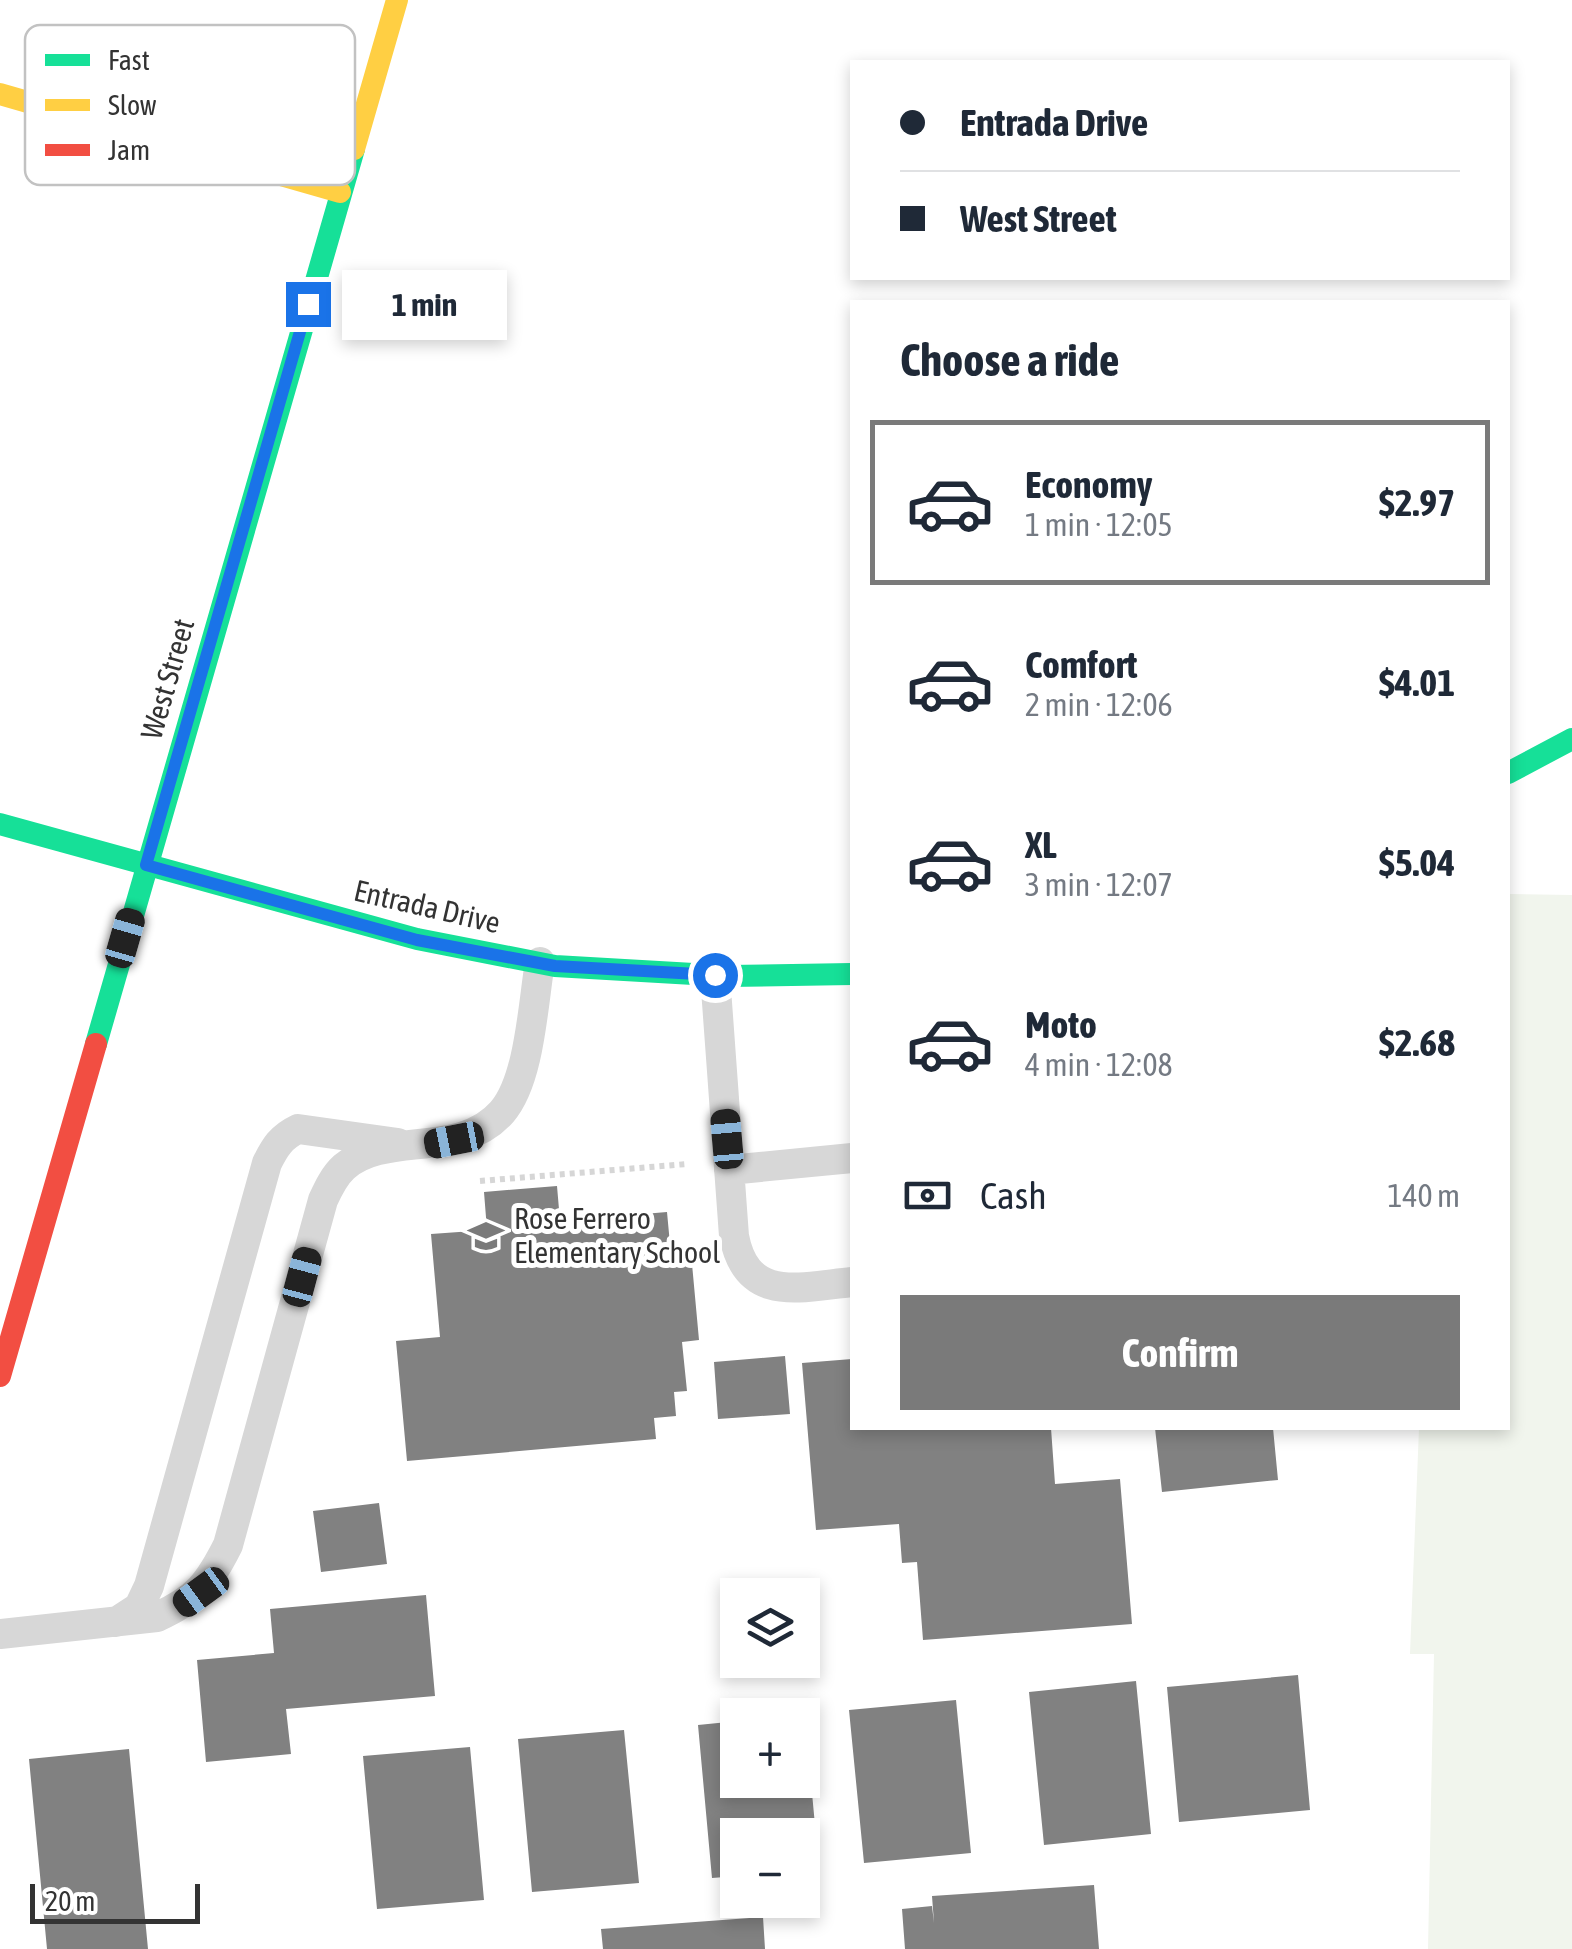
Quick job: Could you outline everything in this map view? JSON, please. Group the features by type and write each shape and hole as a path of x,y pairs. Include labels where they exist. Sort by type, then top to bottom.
{"street":[{"name":"West Street","path":"355,141 397,0"},
{"path":"0,94 25,101"},
{"path":"316,185 340,192"},
{"name":"West Street","path":"0,1376 342,185"},
{"path":"1510,772 1572,739"},
{"name":"Entrada Drive","path":"0,824 417,940 555,966 715,975 850,974"}],"lane":[{"path":"0,1634 158,1617 201,1592 228,1545 323,1200 332,1182 344,1166 361,1158 386,1149 468,1134 502,1112 515,1090 524,1060 540,962"},
{"path":"715,975 736,1248 749,1273 758,1281 784,1288 850,1282"},
{"path":"113,1623 130,1615 145,1597 274,1148 284,1136 298,1130 418,1146"},
{"path":"730,1170 850,1158"}],"path":[{"path":"471,1182 690,1164"}],"shaded area":[{"path":"1510,894 1572,895 1572,1949 1428,1949 1434,1654 1410,1654 1419,1430 1510,1430"}],"building":[{"path":"557,1186 560,1221 667,1212 671,1255 691,1253 699,1340 682,1342 687,1391 674,1392 676,1416 654,1418 656,1439 407,1461 396,1341 440,1337 431,1234 487,1230 484,1192"},
{"path":"785,1356 790,1414 718,1419 714,1362"},
{"path":"850,1359 850,1430 1051,1430 1055,1484 1120,1479 1132,1624 923,1640 917,1562 902,1563 899,1524 816,1530 802,1363"},
{"path":"1155,1430 1273,1430 1278,1480 1162,1492"},
{"path":"379,1503 387,1564 321,1572 313,1511"},
{"path":"426,1595 435,1696 286,1709 291,1754 206,1762 197,1660 274,1653 270,1609"},
{"path":"1298,1675 1310,1810 1179,1822 1167,1687"},
{"path":"1136,1681 1151,1834 1044,1845 1029,1692"},
{"path":"956,1700 971,1853 864,1863 849,1710"},
{"path":"720,1723 720,1798 812,1798 814,1818 720,1818 720,1877 712,1878 698,1725"},
{"path":"624,1730 639,1883 532,1892 518,1739"},
{"path":"470,1747 484,1900 377,1909 363,1756"},
{"path":"129,1749 148,1949 47,1949 29,1759"},
{"path":"1094,1885 1099,1949 905,1949 902,1909 932,1906 934,1923 932,1896"},
{"path":"763,1918 765,1949 603,1949 601,1929"}],"traffic: fast":[{"path":"96,1044 344,185"},
{"path":"1510,772 1572,739"},
{"path":"0,824 417,939 555,966 728,976 850,974"}],"traffic: slow":[{"path":"355,146 397,0"},
{"path":"0,94 25,101"},
{"path":"316,185 340,192"}],"traffic: jam":[{"path":"0,1376 96,1044"}],"place":[{"name":"Rose Ferrero Elementary School","path":"486,1236"}],"route":[{"path":"308,304 146,865 417,940 555,966 715,975"}]}
